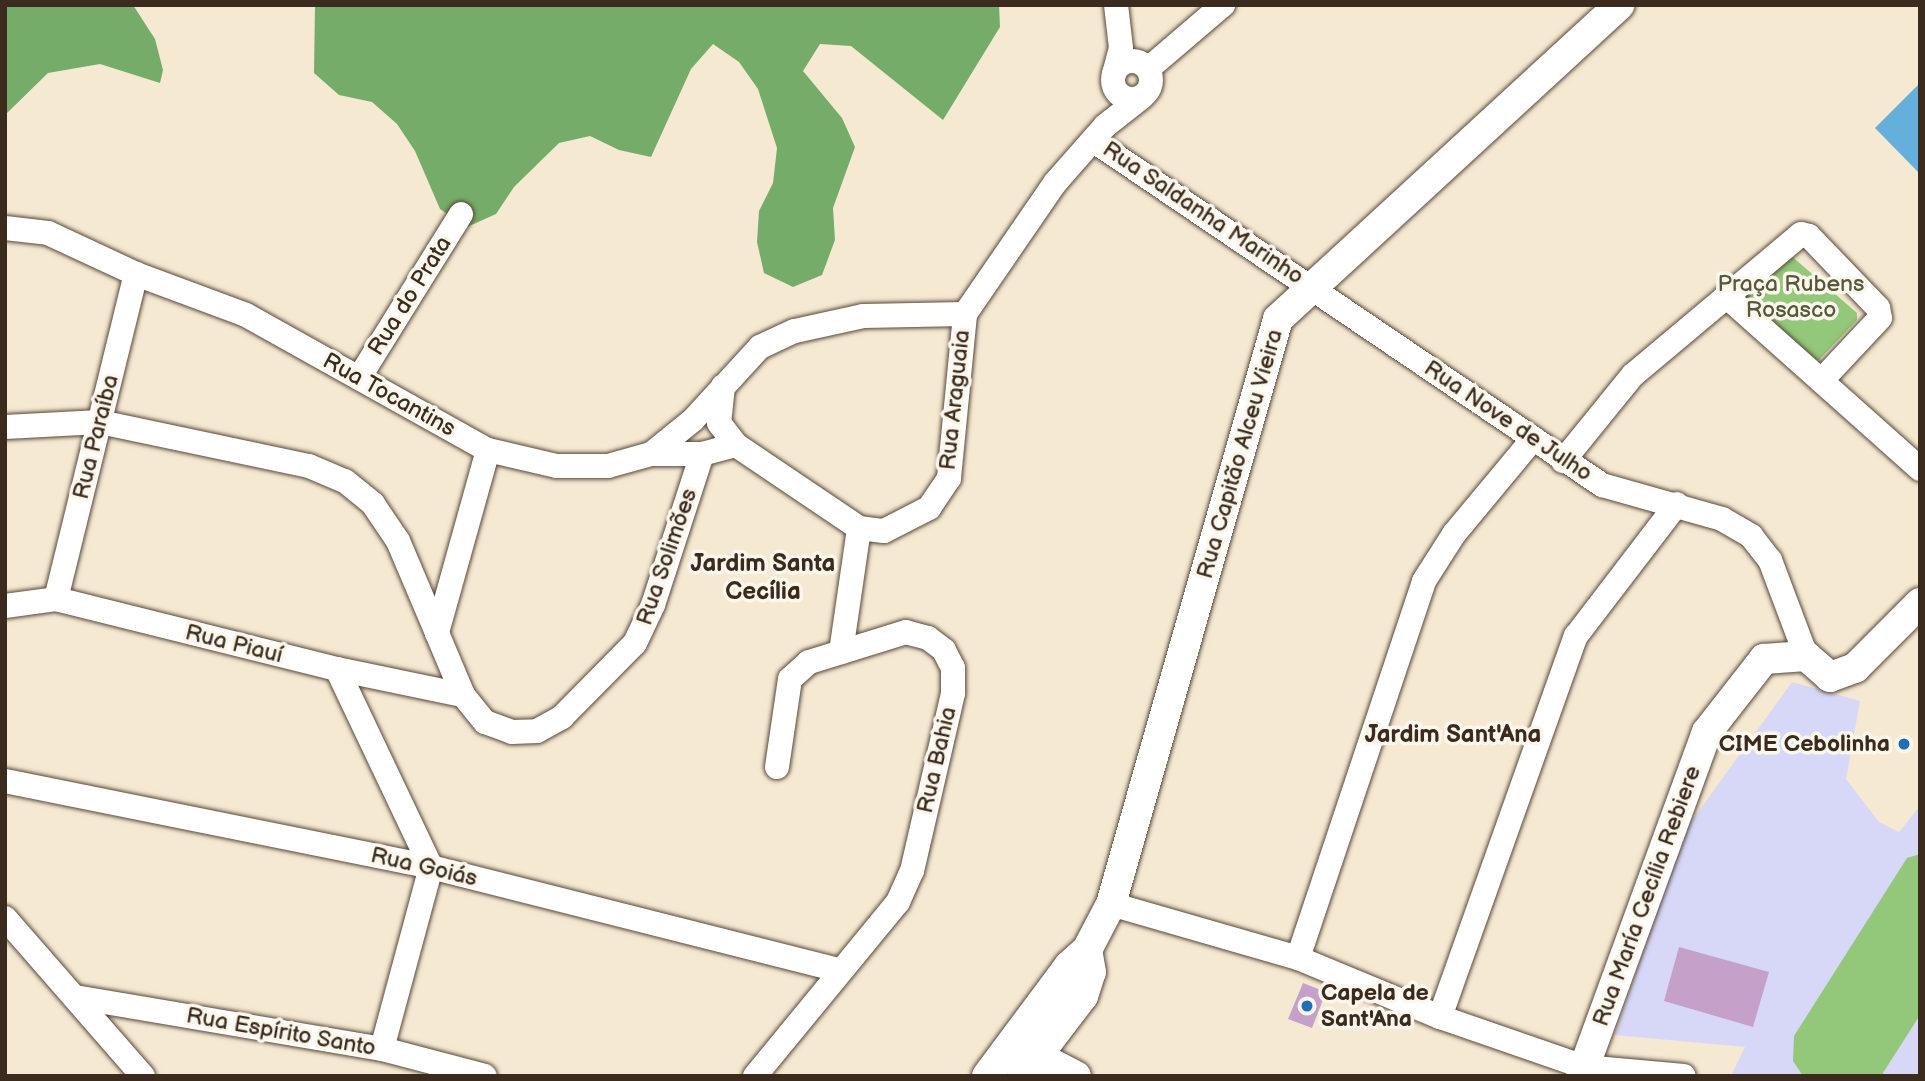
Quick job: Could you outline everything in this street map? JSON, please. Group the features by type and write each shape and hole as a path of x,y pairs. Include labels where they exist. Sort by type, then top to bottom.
{"street":[{"path":"965,314 1055,183 1100,133 1142,97 1151,84 1135,59 1116,5"},
{"path":"1100,133 1114,82 1135,59 1223,5"},
{"name":"Rua Capitão Alceu Vieira","path":"1024,1058 1083,996 1091,972 1087,950 1111,904 1278,319 1619,5"},
{"path":"1114,82 1127,100 1142,97"},
{"name":"Rua Saldanha Marinho","path":"1100,133 1312,286"},
{"name":"Rua do Prata","path":"359,378 461,214"},
{"name":"Rua Tocantins","path":"5,228 48,233 136,274 246,315 488,450 557,466 608,466 651,454 702,454 736,445"},
{"path":"1563,461 1633,375 1801,234 1809,236 1878,308 1880,318 1821,381"},
{"name":"Rua Paraíba","path":"56,599 136,274"},
{"name":"Rua Nove de Julho","path":"1312,286 1563,461 1602,485 1677,504 1722,519 1751,536 1770,560 1806,656"},
{"path":"1726,296 1920,469"},
{"name":"Rua Tocantins","path":"651,454 693,420 760,347 825,321 965,314"},
{"name":"Rua Araguaia","path":"859,528 884,531 904,524 929,508 949,478 965,314"},
{"path":"723,386 719,423 736,445 859,528 841,652"},
{"name":"Rua Solimões","path":"5,427 100,422 309,466 345,481 373,504 398,541 463,695 485,722 512,732 537,731 562,717 605,678 635,643 653,605 702,454"},
{"path":"1298,958 1424,581 1454,534 1533,439"},
{"path":"437,633 488,450"},
{"path":"1440,1017 1576,636 1677,504"},
{"name":"Rua Piauí","path":"5,606 56,599 337,669 463,695"},
{"path":"1806,656 1830,677 1855,668 1920,603"},
{"name":"Rua Bahia","path":"755,1076 838,970 898,902 912,872 953,693 953,668 944,650 928,638 906,632 809,662 790,679 777,767"},
{"name":"Rua María Cecília Rebiere","path":"1583,1072 1707,732 1764,659 1806,656"},
{"path":"337,669 430,867 382,1049"},
{"name":"Rua Goiás","path":"5,781 430,867 838,970"},
{"path":"1111,904 1298,958 1583,1072 1684,1076"},
{"path":"5,918 143,1076"},
{"name":"Rua Espírito Santo","path":"75,998 382,1049 485,1076"},
{"path":"987,1076 1024,1058 1076,1076"}],"shaded area":[{"path":"1792,682 1860,701 1846,779 1879,822 1899,832 1920,806 1920,1076 1731,1076 1745,1047 1615,1035 1683,833"}],"green space":[{"path":"5,5 133,5 155,39 163,70 160,83 100,64 48,73 5,115"},
{"path":"315,5 999,5 1000,27 943,120 851,46 820,44 803,71 842,118 855,147 833,208 835,240 822,275 793,287 764,273 757,242 759,211 773,183 777,148 758,89 739,62 713,44 691,69 651,157 619,150 590,136 559,143 514,187 496,214 467,227 440,209 415,151 397,124 372,102 339,95 314,73"},
{"name":"Praça Rubens Rosasco","path":"1788,253 1857,313 1857,320 1819,360 1812,359 1745,300 1744,293"},
{"path":"1920,854 1920,1015 1881,1076 1803,1076 1793,1061 1794,1036 1907,858"}],"water":[{"path":"1920,83 1920,174 1875,128"}],"building":[{"path":"1679,947 1769,972 1753,1027 1664,1001"},
{"name":"Capela de Sant'Ana","path":"1303,983 1326,992 1312,1028 1288,1019"}],"place":[{"name":"CIME Cebolinha","path":"1904,744"},
{"name":"Capela de Sant'Ana","path":"1307,1006"}],"district":[{"name":"Jardim Santa Cecília","path":"763,578"},
{"name":"Jardim Sant'Ana","path":"1453,735"}]}
